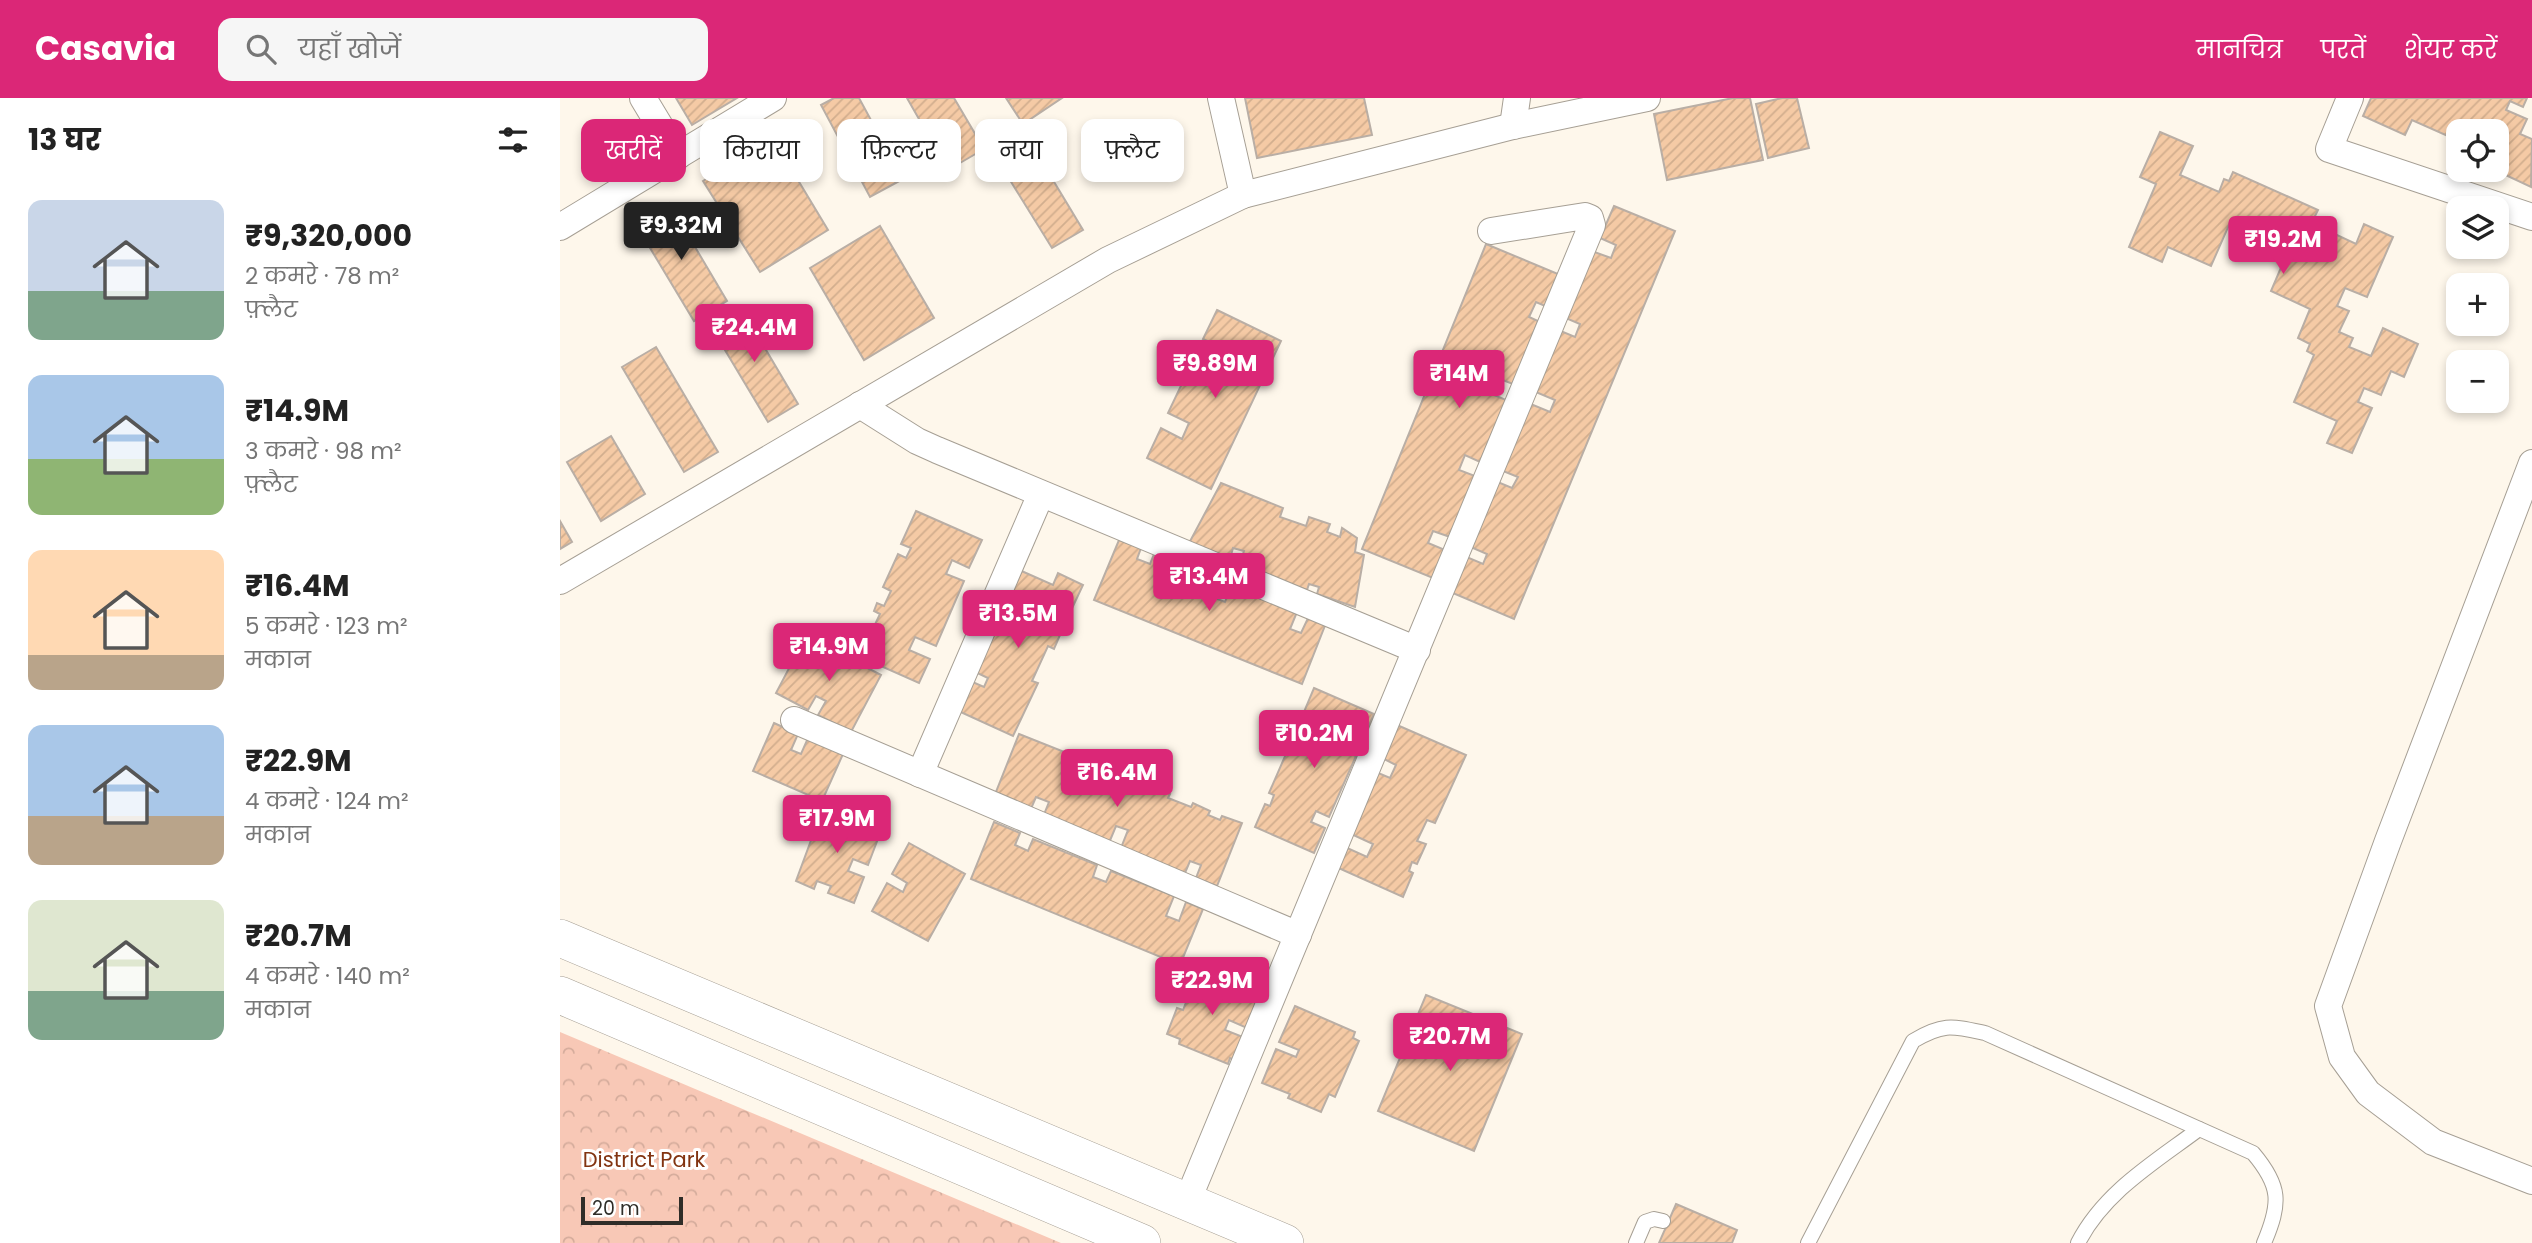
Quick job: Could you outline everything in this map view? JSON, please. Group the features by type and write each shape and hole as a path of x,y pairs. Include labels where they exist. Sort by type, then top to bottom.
{"street":[{"path":"643,98 655,119"},
{"path":"686,151 773,98"},
{"path":"1221,98 1243,195"},
{"path":"1513,126 1517,98"},
{"path":"560,582 1108,260 1243,195 1513,126 1647,98"},
{"path":"2350,98 2329,149 2532,217"},
{"path":"560,227 634,182"},
{"path":"1187,1202 1592,225 1590,218 1585,216 1491,231"},
{"path":"860,405 917,441 1417,650"},
{"path":"2532,463 2328,1006 2342,1057 2368,1093 2433,1142 2532,1181"},
{"path":"920,774 1041,494"},
{"path":"794,720 1298,935"},
{"path":"560,938 1285,1243"},
{"path":"560,995 1142,1243"}],"lane":[{"path":"1808,1243 1913,1041 1933,1029 1958,1027 1985,1033 2253,1153 2265,1167 2275,1186 2276,1204 2264,1243"},
{"path":"2078,1243 2105,1203 2199,1129"},
{"path":"1636,1243 1645,1222 1654,1219 1663,1221"}],"green space":[{"name":"District Park","path":"560,1032 1061,1243 560,1243"}],"building":[{"path":"676,98 737,98 700,119 692,125"},
{"path":"834,98 859,98 870,119 837,119 837,135 821,105"},
{"path":"907,98 954,98 975,134 975,154 961,162 961,119 919,119"},
{"path":"1006,98 1062,98 1030,119 1020,119"},
{"path":"1245,98 1364,98 1372,135 1257,158"},
{"path":"1733,98 1750,98 1763,160 1667,180 1654,114"},
{"path":"1782,98 1797,98 1809,148 1768,158 1756,104"},
{"path":"2371,98 2527,98 2523,107 2510,101 2506,110 2527,119 2520,134 2532,139 2531,187 2509,177 2509,119 2446,119 2446,135 2412,120 2405,135 2363,116"},
{"path":"2160,132 2193,146 2180,175 2219,192 2224,179 2229,181 2233,172 2318,210 2309,228 2318,232 2312,245 2327,252 2335,234 2356,244 2364,224 2393,237 2367,297 2345,288 2337,306 2349,311 2339,332 2353,338 2349,347 2371,356 2383,328 2418,344 2404,377 2391,371 2381,395 2364,388 2358,402 2372,408 2352,453 2327,443 2337,421 2294,402 2314,355 2307,351 2310,344 2298,338 2310,309 2271,291 2283,263 2272,258 2280,239 2232,218 2211,266 2168,247 2162,262 2129,247 2156,184 2140,177"},
{"path":"704,182 799,182 828,230 760,272"},
{"path":"862,182 898,182 870,197"},
{"path":"1011,182 1054,182 1083,230 1052,248"},
{"path":"669,203 727,301 694,321 635,223"},
{"path":"1614,206 1675,231 1514,619 1448,591 1462,555 1483,564 1487,554 1466,545 1493,480 1512,488 1518,477 1498,469 1526,402 1550,412 1555,400 1531,390 1556,329 1575,337 1580,324 1561,316 1589,250 1611,258 1616,245 1600,238"},
{"path":"880,226 934,318 864,360 810,268"},
{"path":"1486,244 1558,274 1545,306 1536,302 1529,317 1538,321 1513,384 1500,379 1494,395 1506,400 1480,462 1465,455 1459,470 1475,476 1450,537 1433,531 1428,543 1445,550 1433,578 1362,549"},
{"path":"740,306 798,404 768,422 710,325"},
{"path":"1217,310 1281,341 1211,489 1147,458 1161,428 1182,439 1189,423 1168,413 1198,350 1216,359 1222,348 1203,339"},
{"path":"656,347 718,452 684,472 622,367"},
{"path":"611,436 645,494 601,521 567,462"},
{"path":"1221,483 1283,508 1280,517 1306,526 1309,517 1330,524 1327,532 1340,537 1342,528 1357,538 1355,552 1364,555 1355,607 1317,594 1319,587 1309,584 1307,590 1239,566 1244,551 1233,548 1229,562 1187,547"},
{"path":"916,511 982,540 969,568 952,560 946,574 964,581 936,646 915,637 909,650 930,659 919,683 856,655 866,633 870,635 880,614 874,611 877,603 884,606 891,591 883,587 898,554 906,558 911,548 901,544"},
{"path":"560,521 572,542 560,549"},
{"path":"1119,540 1141,548 1137,559 1150,564 1154,554 1219,580 1212,597 1225,602 1232,585 1297,612 1290,629 1301,633 1309,616 1326,623 1302,684 1094,600"},
{"path":"1017,569 1053,585 1058,573 1083,585 1058,633 1060,635 1054,649 1048,646 1032,681 1038,683 1013,736 954,709 968,680 984,687 988,678 971,670 1001,605 1013,611 1018,601 1005,595"},
{"path":"806,636 881,675 851,732 818,715 826,701 816,696 808,710 776,693"},
{"path":"1314,688 1374,714 1362,742 1349,736 1343,751 1356,756 1329,817 1316,811 1311,822 1325,828 1314,853 1255,827 1265,804 1270,806 1274,795 1269,793 1296,731 1299,732 1305,720 1301,719"},
{"path":"774,723 798,734 791,750 801,754 808,738 843,754 822,801 753,771"},
{"path":"1397,725 1466,755 1435,823 1427,820 1417,841 1426,844 1417,864 1412,862 1409,871 1413,873 1403,897 1334,866 1343,846 1367,857 1373,844 1349,833 1376,772 1390,778 1396,765 1382,758"},
{"path":"1019,734 1097,765 1096,769 1117,778 1119,774 1170,794 1168,798 1191,807 1193,803 1210,811 1208,815 1220,820 1222,816 1242,823 1217,886 1196,878 1201,865 1190,861 1185,873 1121,848 1128,830 1116,826 1109,843 1043,817 1049,802 1036,797 1030,811 994,797"},
{"path":"823,808 860,822 858,828 879,836 868,865 853,859 848,871 864,877 854,903 828,893 831,886 817,881 814,889 796,881"},
{"path":"994,822 1020,833 1015,845 1028,851 1033,839 1097,865 1093,877 1106,882 1111,871 1174,896 1166,916 1179,921 1186,902 1203,909 1180,965 971,879"},
{"path":"909,843 965,874 928,941 872,911 887,883 903,892 907,883 892,874"},
{"path":"1205,973 1246,989 1243,997 1257,1002 1247,1028 1229,1020 1225,1030 1243,1037 1235,1060 1230,1058 1228,1064 1179,1044 1180,1039 1167,1034 1177,1008 1183,1010 1187,1000 1180,998 1189,976 1202,981"},
{"path":"1426,995 1522,1034 1474,1151 1378,1111"},
{"path":"1295,1006 1355,1032 1353,1038 1359,1041 1335,1097 1329,1094 1321,1112 1288,1098 1290,1094 1262,1083 1276,1049 1296,1057 1299,1050 1279,1042"},
{"path":"1676,1204 1737,1230 1732,1243 1659,1243"}]}
